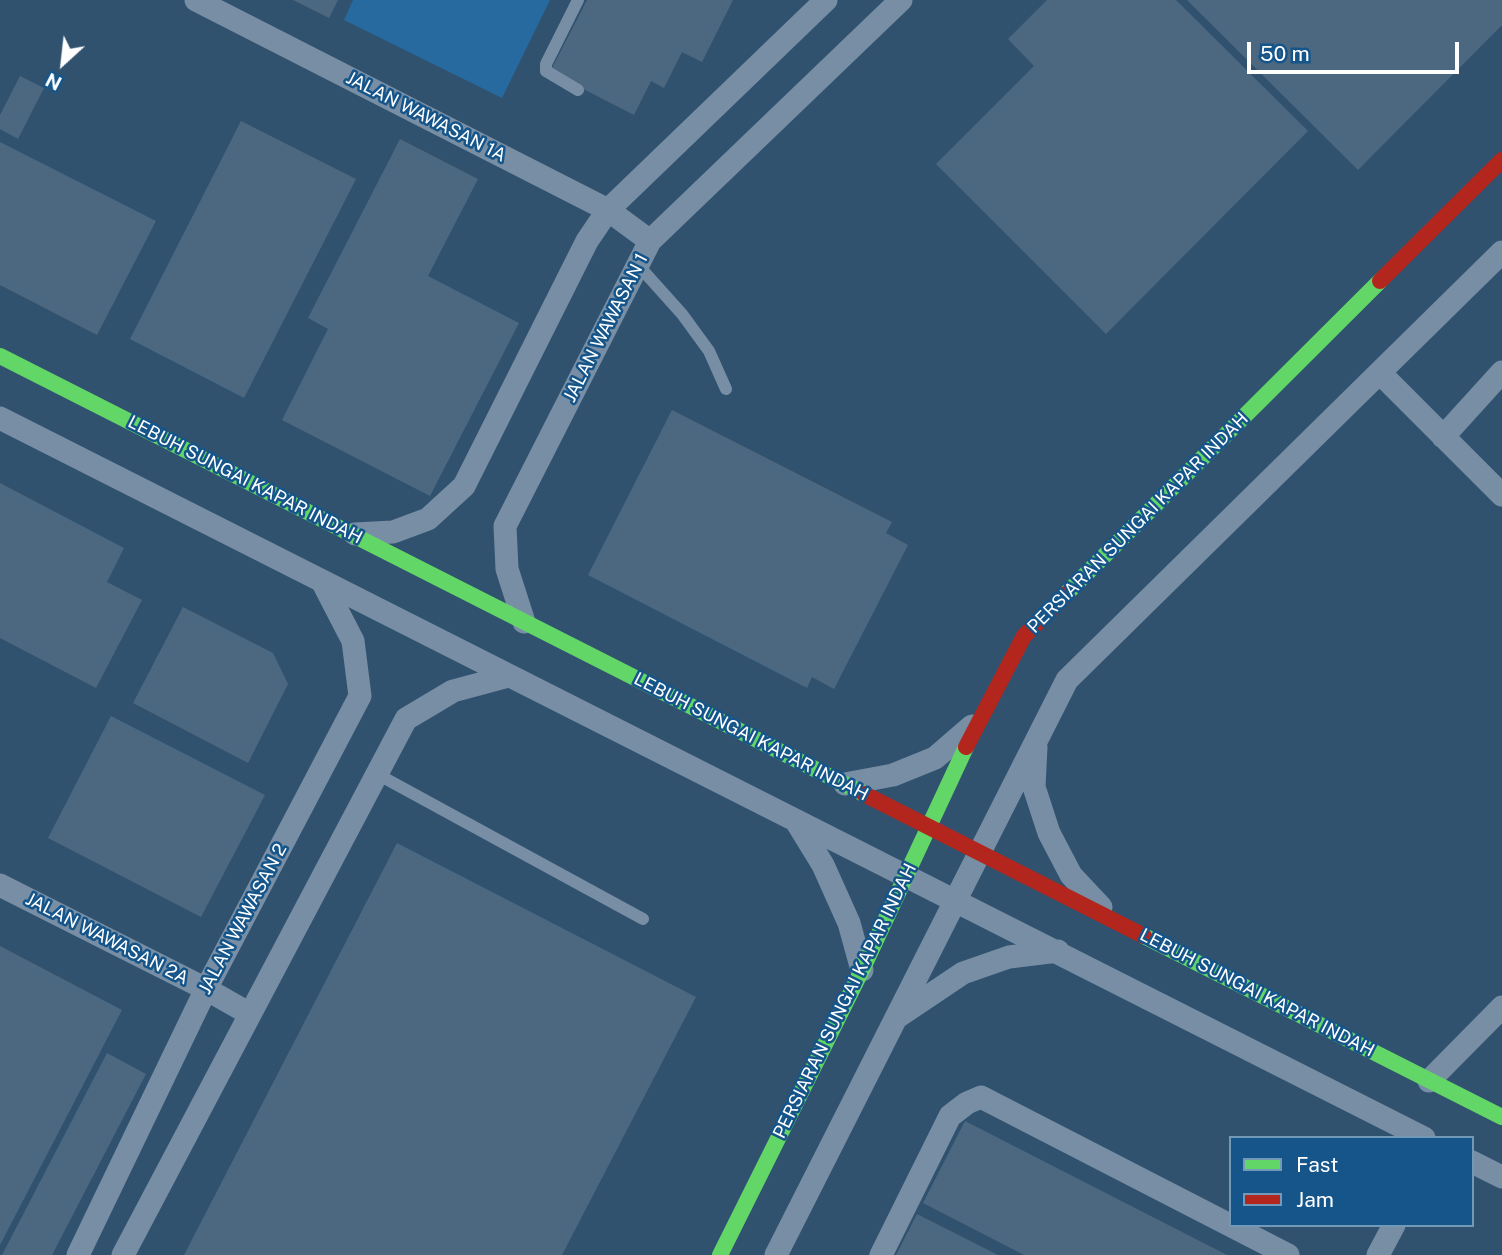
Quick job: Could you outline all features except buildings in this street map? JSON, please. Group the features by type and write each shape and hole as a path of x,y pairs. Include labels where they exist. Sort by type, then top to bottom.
{"street":[{"name":"JALAN WAWASAN 1A","path":"196,0 608,210 650,241"},
{"path":"352,534 393,532 428,519 464,486 587,241 608,210 827,0"},
{"name":"JALAN WAWASAN 1","path":"524,622 507,569 505,526 650,241 901,0"},
{"name":"PERSIARAN SUNGAI KAPAR INDAH","path":"720,1255 862,970 979,720 1024,636 1502,160"},
{"path":"776,1255 1067,680 1502,252"},
{"name":"LEBUH SUNGAI KAPAR INDAH","path":"0,356 1502,1117"},
{"path":"1443,437 1502,372"},
{"path":"1380,373 1502,495"},
{"path":"0,418 1420,1136"},
{"name":"JALAN WAWASAN 2","path":"78,1255 206,989 360,696 353,641 322,581"},
{"path":"123,1255 406,719 453,691 509,676"},
{"path":"845,784 893,775 935,758 979,720"},
{"path":"1037,737 1034,787 1049,833 1071,875 1114,921"},
{"path":"796,821 823,865 849,923 862,970"},
{"name":"JALAN WAWASAN 2A","path":"0,886 206,989 250,1014"},
{"path":"895,1018 963,973 1009,957 1058,951"},
{"path":"1429,1081 1502,1007"},
{"path":"881,1255 950,1116 967,1103 981,1097 1229,1225"},
{"path":"1474,1163 1502,1177"},
{"path":"1234,1227 1288,1255"},
{"path":"1378,1255 1393,1227"}],"lane":[{"path":"578,0 546,64 546,71 578,90"},
{"path":"638,265 682,314 709,351 726,389"},
{"path":"377,774 643,919"}],"shaded area":[{"path":"353,0 550,0 502,98 344,20"}],"traffic: fast":[{"path":"1066,594 1380,281"},
{"path":"0,356 864,794"},
{"path":"720,1255 862,970 966,747"},
{"path":"1144,936 1502,1117"}],"traffic: jam":[{"path":"1380,281 1502,160"},
{"path":"966,747 1024,636 1066,594"},
{"path":"864,794 1144,936"}]}
